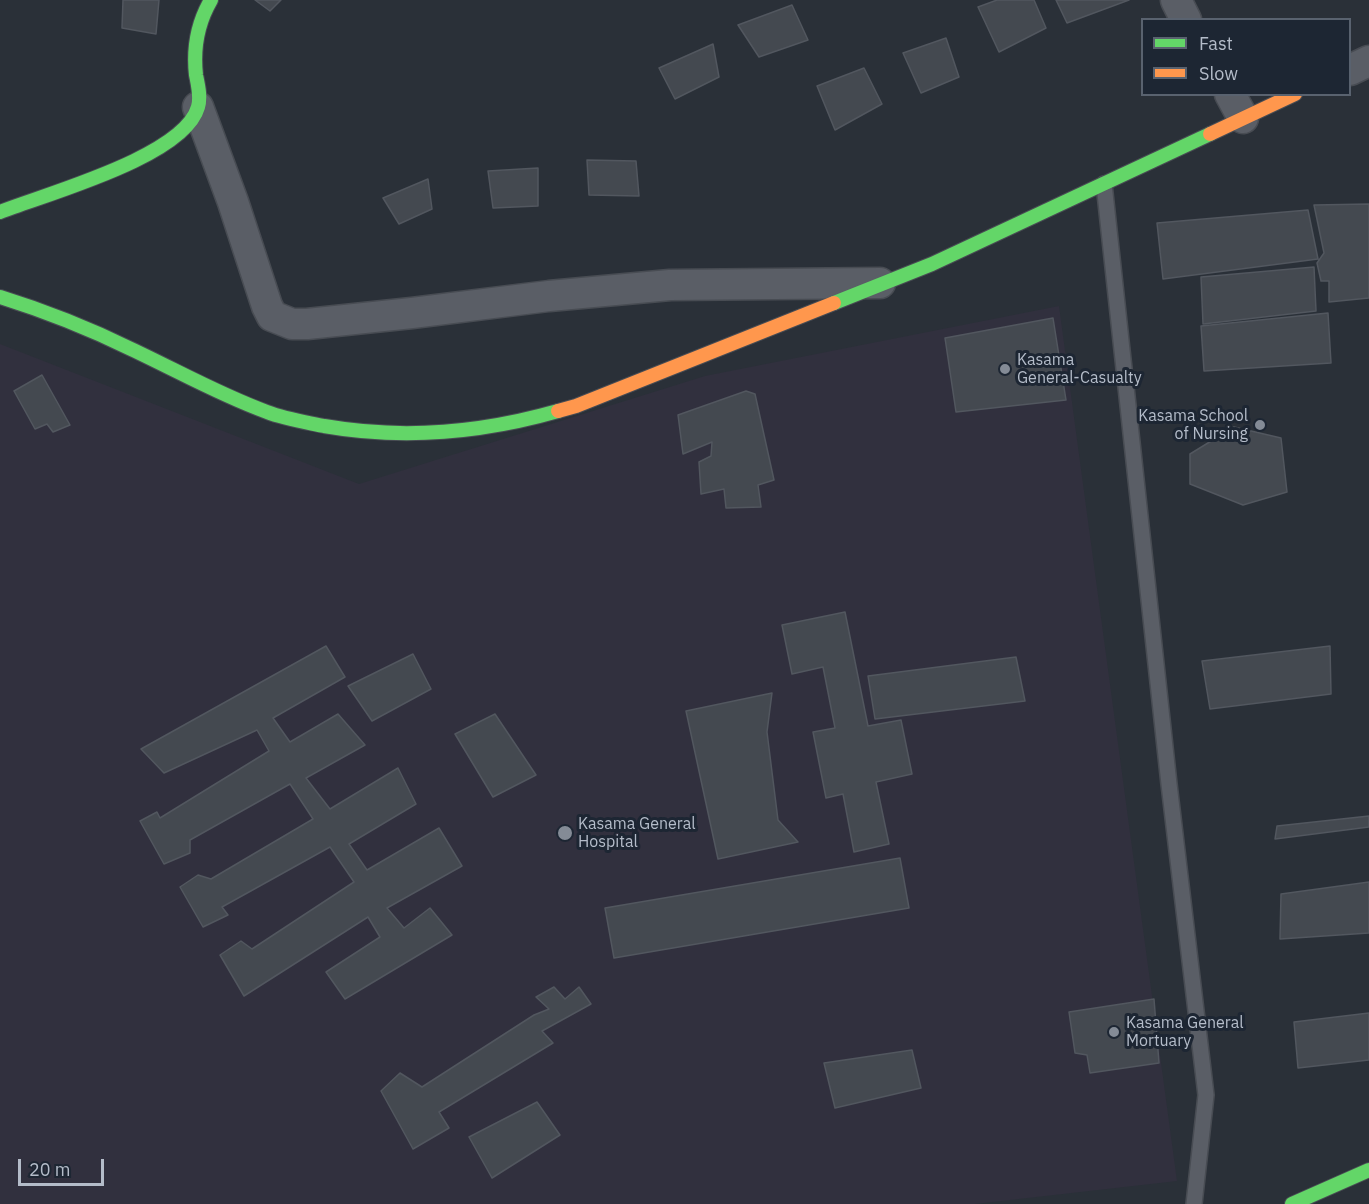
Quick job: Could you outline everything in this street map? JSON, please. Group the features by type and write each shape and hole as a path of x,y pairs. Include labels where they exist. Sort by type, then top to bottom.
{"street":[{"path":"211,0 196,33 198,107 272,316 292,324 670,285 886,283"},
{"path":"1176,0 1185,18"},
{"path":"1351,70 1369,61"},
{"path":"0,285 12,301 85,327 261,410 339,429 375,433 468,432 528,421 576,406 886,283 1104,184 1237,106 1285,96"},
{"path":"0,212 67,189 139,158 180,132 193,118 198,107"},
{"path":"1292,1204 1369,1170"}],"lane":[{"path":"1104,184 1168,784 1206,1095 1194,1204"}],"shaded area":[{"name":"Kasama General Hospital","path":"1059,306 1177,1181 975,1204 0,1204 0,344 359,484 705,376"}],"building":[{"path":"123,0 159,0 156,34 122,28"},
{"path":"255,0 281,0 270,11"},
{"path":"997,0 1034,0 1046,28 999,52 978,7"},
{"path":"1056,0 1129,0 1067,23"},
{"path":"792,5 808,40 759,57 738,25"},
{"path":"946,38 959,77 921,93 903,53"},
{"path":"713,44 719,77 675,99 659,68"},
{"path":"864,68 882,104 835,130 817,86"},
{"path":"587,160 636,161 639,196 589,195"},
{"path":"538,168 538,206 493,208 488,171"},
{"path":"428,179 432,209 399,224 383,198"},
{"path":"1369,204 1369,298 1329,302 1329,281 1321,281 1317,263 1324,253 1314,205"},
{"path":"1308,210 1318,259 1163,279 1157,223"},
{"path":"1314,267 1316,311 1203,324 1201,277"},
{"path":"1328,313 1331,363 1204,371 1201,326"},
{"name":"Kasama General-Casualty","path":"1053,318 1066,400 956,412 945,338"},
{"path":"42,375 70,425 53,432 47,424 35,429 14,391"},
{"path":"746,391 755,394 774,480 758,485 761,507 726,508 724,489 701,494 699,462 711,456 712,442 683,454 678,415"},
{"path":"1234,427 1281,438 1287,492 1243,505 1190,484 1190,454"},
{"path":"845,612 868,726 901,720 912,774 876,782 889,844 854,852 843,794 826,798 813,732 835,728 823,667 792,674 782,625"},
{"path":"326,646 345,677 273,718 290,742 338,714 365,745 306,778 330,809 398,768 416,804 349,844 367,870 439,828 462,866 387,908 404,928 430,908 452,935 345,999 326,972 380,937 368,917 244,996 220,955 241,941 252,949 354,882 330,847 222,907 228,915 203,927 180,887 198,875 211,879 313,819 290,784 190,840 190,853 164,864 140,821 157,812 160,818 269,751 257,730 164,773 141,749"},
{"path":"1330,646 1331,694 1210,709 1202,661"},
{"path":"413,654 431,689 372,721 348,686"},
{"path":"1016,657 1025,701 875,719 868,676"},
{"path":"772,693 767,732 778,820 798,842 718,859 686,711"},
{"path":"495,714 536,775 493,797 455,734"},
{"path":"1369,816 1369,827 1275,839 1277,826"},
{"path":"900,858 909,908 614,958 605,908"},
{"path":"1369,882 1369,933 1280,939 1281,894"},
{"path":"554,987 565,999 579,987 591,1004 542,1031 553,1043 439,1112 449,1128 413,1149 381,1091 400,1073 422,1087 534,1015 549,1009 536,997"},
{"name":"Kasama General Mortuary","path":"1154,999 1159,1063 1090,1073 1087,1055 1075,1053 1069,1012"},
{"path":"1369,1013 1369,1060 1298,1068 1294,1022"},
{"path":"912,1050 921,1088 835,1108 824,1063"},
{"path":"537,1102 560,1135 492,1178 469,1137"}],"traffic: fast":[{"path":"0,212 111,172 167,142 187,125 199,103 195,65 196,46 199,27 211,0"},
{"path":"834,303 932,264 1210,134"},
{"path":"0,297 99,334 250,405 302,422 383,433 442,432 500,425 558,411"},
{"path":"1292,1204 1369,1170"}],"traffic: slow":[{"path":"1210,134 1291,96"},
{"path":"558,411 576,406 834,303"}],"place":[{"name":"Kasama General-Casualty","path":"1005,369"},
{"name":"Kasama School of Nursing","path":"1260,425"},
{"name":"Kasama General Hospital","path":"565,833"},
{"name":"Kasama General Mortuary","path":"1114,1032"}]}
